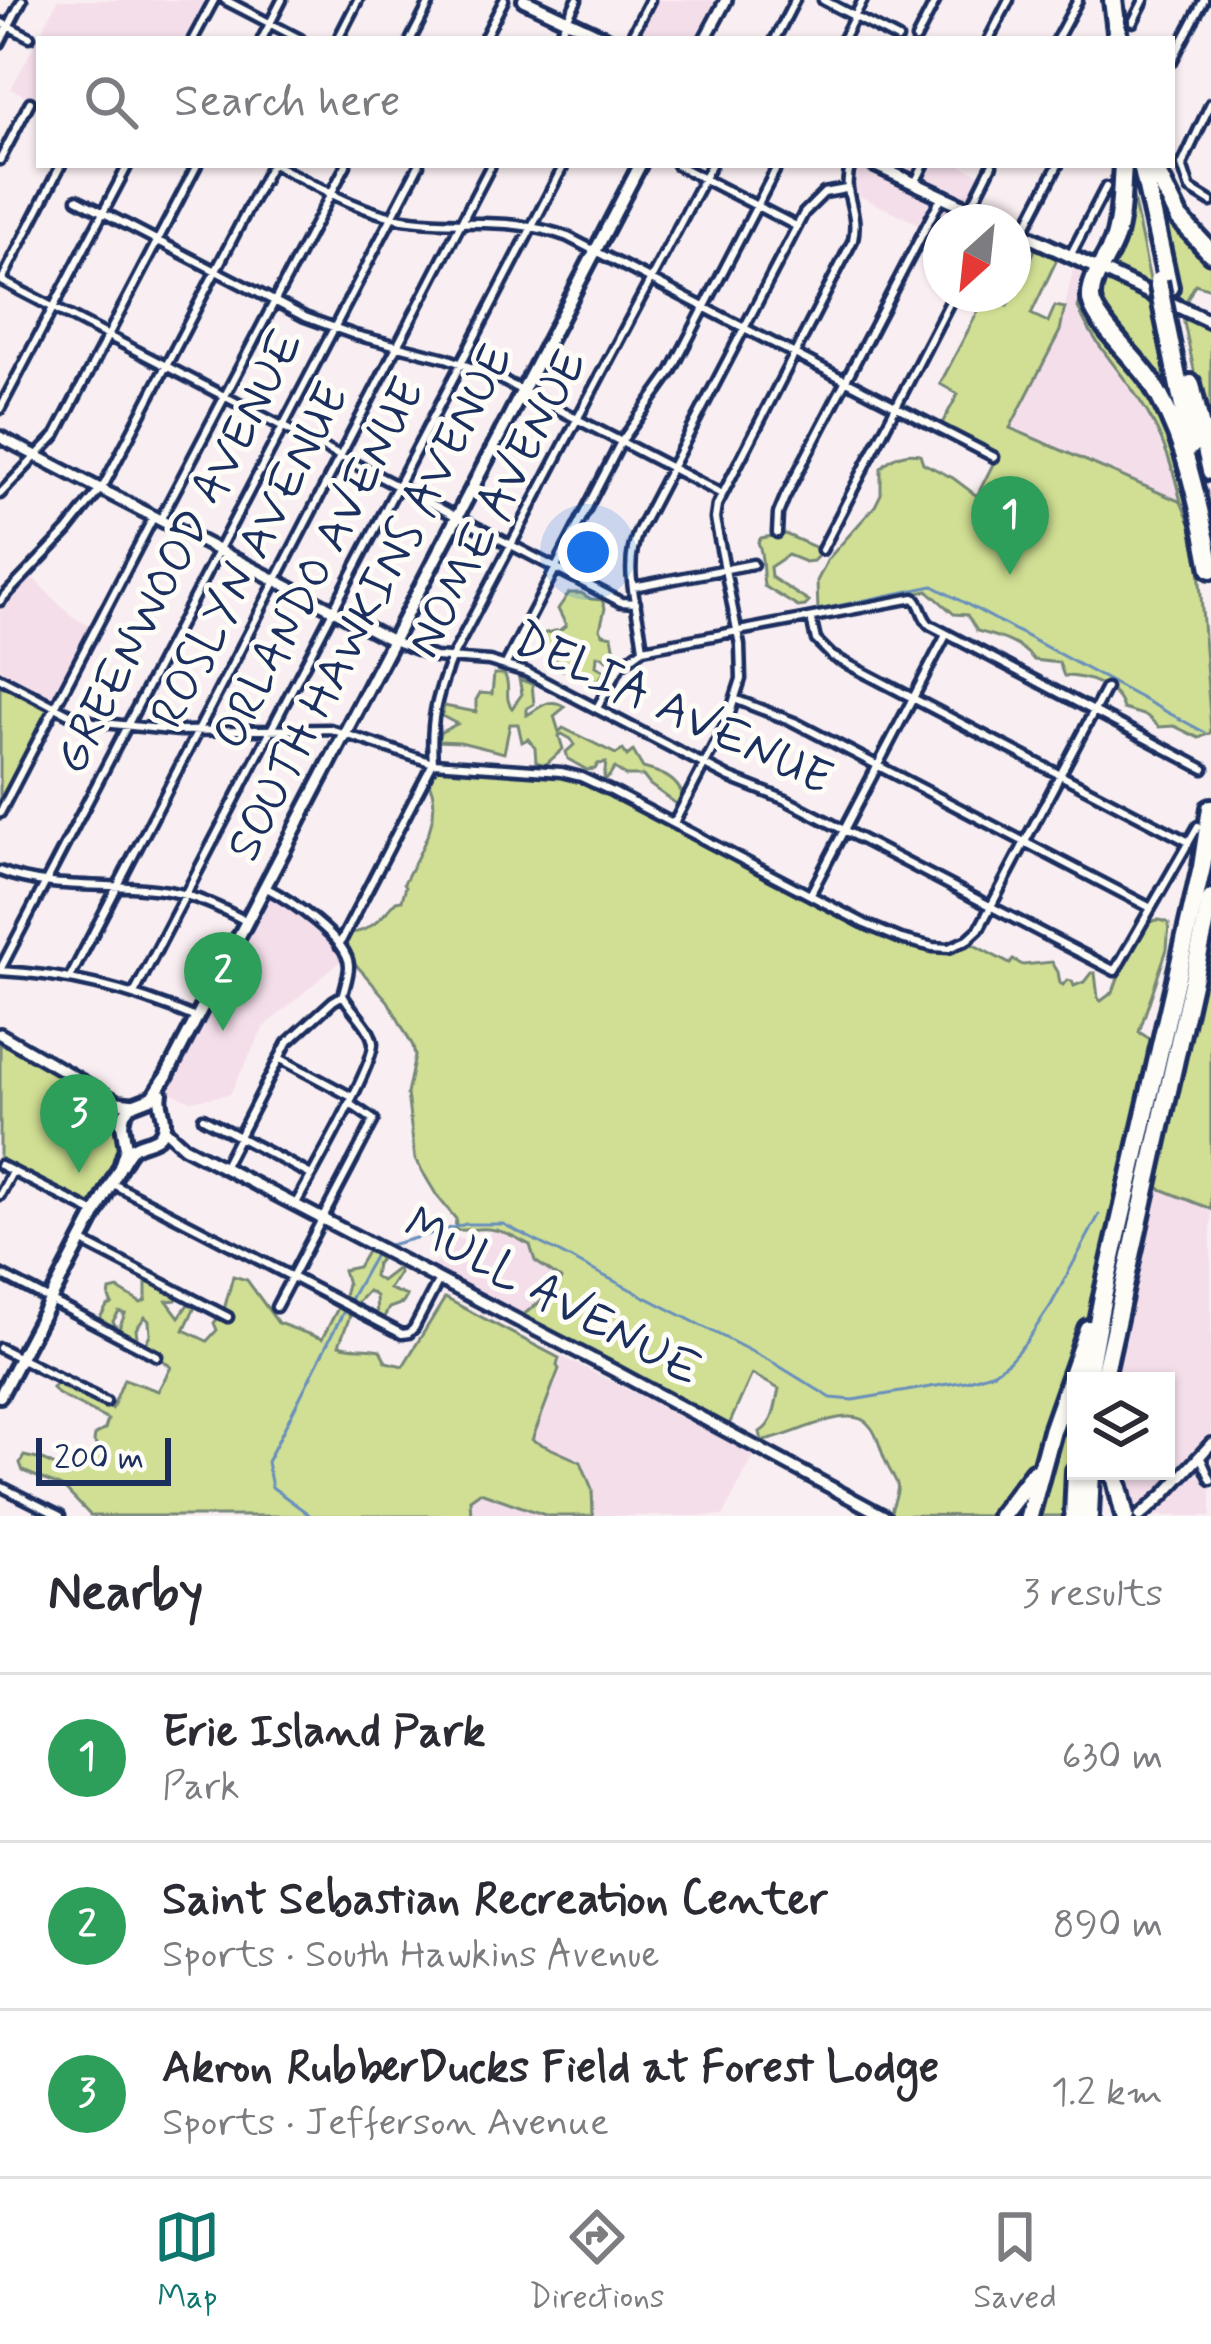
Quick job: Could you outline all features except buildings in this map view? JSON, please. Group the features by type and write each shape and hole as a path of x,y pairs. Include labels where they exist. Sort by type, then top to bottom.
{"highway":[{"path":"1102,0 1114,36"},
{"path":"1113,0 1115,36"},
{"path":"1123,168 1116,232 1091,294 1093,307 1140,366 1168,411 1189,463 1207,545"},
{"path":"1139,168 1171,320 1211,569"},
{"path":"1154,168 1178,218 1211,253"},
{"path":"1171,320 1211,471"},
{"path":"1089,1372 1189,927 1211,808"},
{"path":"1106,1372 1211,898"},
{"path":"1029,1516 1044,1457 1102,1301"},
{"path":"1001,1516 1044,1457"},
{"path":"1074,1516 1076,1480"},
{"path":"1089,1516 1091,1480"},
{"path":"1116,1480 1125,1516"}],"main road":[{"path":"524,0 601,36"},
{"name":"SOUTH HAWKINS AVENUE","path":"140,1103 153,1097 167,1075 638,168"},
{"path":"882,168 959,204"},
{"path":"1031,237 1211,322"},
{"name":"SOUTH HAWKINS AVENUE","path":"159,1109 167,1075"},
{"path":"0,1396 120,1167 133,1148 160,1133 164,1118 159,1109 140,1103 127,1110 122,1119 126,1148 120,1167"},
{"path":"125,1134 141,1144"}],"street":[{"path":"0,43 4,24 22,0"},
{"path":"195,36 214,0"},
{"path":"225,0 294,36"},
{"path":"264,36 282,0"},
{"path":"340,36 358,0"},
{"path":"413,36 431,0"},
{"path":"486,36 504,0"},
{"path":"558,36 577,0"},
{"path":"632,36 650,0"},
{"path":"707,36 726,0"},
{"path":"777,36 795,0"},
{"path":"824,0 892,36"},
{"path":"845,36 863,0"},
{"path":"918,36 937,0"},
{"path":"991,36 1010,0"},
{"path":"1059,36 1078,0"},
{"path":"1133,22 1144,0"},
{"path":"1175,55 1204,0"},
{"path":"4,24 30,37"},
{"path":"0,160 30,102"},
{"path":"1211,103 1183,159 1192,191 1211,202"},
{"path":"60,168 0,281 621,602 636,603"},
{"path":"0,409 126,168"},
{"path":"0,494 56,435 195,168"},
{"path":"0,601 101,490 271,168"},
{"path":"279,168 392,217 505,222 568,237 994,457"},
{"path":"0,813 344,168"},
{"name":"GREENWOOD AVENUE","path":"0,971 417,168"},
{"name":"ROSLYN AVENUE","path":"70,978 489,168"},
{"name":"ORLANDO AVENUE","path":"134,994 562,168"},
{"path":"683,168 796,226"},
{"name":"NOME AVENUE","path":"339,945 433,763 434,707 451,659 710,168"},
{"path":"506,664 621,442 671,372 776,168"},
{"path":"674,823 736,700 742,669 716,518 722,494 853,240 856,218 846,189 850,168"},
{"path":"915,183 922,168"},
{"path":"972,204 990,168"},
{"path":"1031,210 1056,168"},
{"path":"1070,256 1106,187"},
{"path":"643,649 630,571 633,545 796,226 821,196 846,189"},
{"path":"777,533 781,507 941,196"},
{"path":"77,199 275,302 334,328 461,363 722,494"},
{"path":"821,550 945,312"},
{"name":"DELIA AVENUE","path":"0,437 393,641 421,653 484,660 526,671 1115,971 1152,908"},
{"path":"633,587 753,564"},
{"path":"597,708 620,666 643,649 916,599 925,621 946,635 1204,769"},
{"path":"811,618 816,640 825,651 1189,842"},
{"path":"810,895 946,635"},
{"path":"0,679 86,720 198,731 330,729 433,763 573,775 884,932 943,948 974,936 1106,688"},
{"path":"736,700 794,722 1152,908 1198,826"},
{"path":"0,871 46,883 148,888 185,895 246,921"},
{"path":"223,1167 287,1043 343,995 350,969 339,945 305,913 265,887"},
{"path":"0,971 70,978 134,994 196,1018"},
{"path":"296,1205 367,1067 373,1041 343,995"},
{"path":"0,1034 124,1104 140,1103"},
{"path":"276,1307 374,1120 350,1100 279,1058"},
{"path":"104,1094 122,1119"},
{"path":"203,1118 311,1174"},
{"name":"MULL AVENUE","path":"160,1133 884,1516"},
{"path":"0,1165 95,1213"},
{"path":"0,1195 12,1171"},
{"path":"111,1183 402,1334 409,1334 439,1280"},
{"path":"81,1241 229,1317"},
{"path":"0,1274 157,1356"},
{"path":"0,1348 106,1402"},
{"path":"1140,1516 1211,1444"},
{"path":"1200,1456 1211,1480"},
{"path":"0,1486 59,1516"}],"shaded area":[{"path":"58,0 208,0 190,36 39,36"},
{"path":"655,0 716,2 698,36 637,36"},
{"path":"36,42 36,101 11,89"},
{"path":"859,168 931,199 923,204 921,225 857,195 852,181"},
{"path":"881,168 966,168 985,177 972,204 937,204 941,196"},
{"path":"1073,269 1087,276 1078,308 1085,325 1148,413 1181,504 1010,428 1060,331"},
{"path":"28,573 69,614 94,629 51,704 0,677 0,605"},
{"path":"265,887 318,924 346,956 264,1027 230,1094 191,1101 163,1089"},
{"path":"1151,1185 1211,1209 1211,1438 1175,1477 1175,1372 1115,1372"},
{"path":"492,1230 530,1245 535,1262 561,1280 558,1288 515,1319 424,1272 438,1261 449,1234 480,1247"},
{"path":"550,1351 755,1452 723,1516 462,1516"},
{"path":"1211,1449 1211,1516 1147,1516"},
{"path":"1120,1480 1172,1480 1138,1508 1123,1497"}],"green space":[{"path":"1128,173 1152,290 1109,269"},
{"path":"1153,178 1211,255 1211,289 1195,284 1185,304 1180,303"},
{"path":"1037,246 1059,255 1031,314 1048,322 1055,306 1065,308 1060,331 1010,428 1181,502 1153,422 1078,308 1087,276 1094,279 1088,292 1175,435 1192,502 1182,504 1199,569 1211,730 1199,738 1174,726 1159,727 1147,716 1123,709 1114,694 1099,684 1064,676 1059,663 1034,660 1015,644 977,631 967,615 954,614 928,591 818,612 817,581 828,559 875,506 881,494 881,468 889,460 920,454 923,463 977,496 997,456 940,427 958,394 940,384 978,312 1031,312 1031,258"},
{"path":"1103,277 1155,301 1184,439 1106,323 1095,291"},
{"path":"1182,313 1211,327 1211,451"},
{"path":"785,534 815,547 818,556 805,562 788,555 770,567 771,577 809,602 805,606 798,607 764,586 758,542"},
{"path":"569,593 602,600 605,608 600,629 612,636 616,657 610,663 597,656 596,666 605,671 598,681 572,668 562,670 550,650 540,651 538,644 545,633 566,625 558,609"},
{"path":"494,674 504,674 512,708 522,694 519,679 532,684 534,704 527,708 527,715 546,704 560,704 565,707 554,716 559,732 563,728 616,754 623,750 627,756 633,751 643,768 673,781 684,798 682,803 678,805 643,776 626,776 615,768 604,779 606,763 587,770 568,759 566,752 574,745 562,734 563,749 545,765 536,762 535,748 528,739 522,742 518,724 510,724 504,753 437,741 441,732 457,724 442,716 444,706 476,712 480,693 492,694"},
{"path":"0,682 50,710 0,808"},
{"path":"438,767 552,774 582,781 881,934 936,951 970,943 1010,964 1013,960 1023,965 1052,962 1063,985 1067,980 1074,986 1095,973 1101,1001 1113,992 1124,961 1147,924 1158,920 1169,924 1167,949 1139,1032 1150,1039 1147,1052 1154,1055 1093,1305 1044,1446 1027,1480 998,1516 892,1515 897,1484 875,1433 860,1419 833,1419 762,1441 760,1432 772,1419 779,1389 752,1374 728,1427 524,1321 523,1315 558,1288 561,1279 535,1261 530,1245 510,1235 488,1229 455,1230 456,1219 415,1159 407,1094 413,1046 388,1001 343,950 350,933 370,926 402,900 404,883 432,820 433,794 428,781"},
{"path":"1211,922 1211,1209 1151,1185"},
{"path":"0,1038 83,1084 117,1111 123,1151 93,1207 0,1161"},
{"path":"368,1250 379,1253 374,1276 381,1281 398,1268 389,1289 407,1296 403,1303 389,1308 383,1319 377,1318 376,1296 368,1291 354,1306 343,1299 347,1284 343,1270 358,1267"},
{"path":"233,1276 247,1280 278,1323 322,1339 339,1306 350,1316 339,1345 380,1350 386,1362 403,1366 445,1298 559,1358 532,1440 581,1462 592,1489 593,1516 548,1516 480,1492 470,1499 471,1516 91,1516 64,1488 23,1471 24,1456 66,1471 79,1459 91,1460 98,1448 95,1435 105,1429 108,1420 58,1394 52,1388 58,1381 112,1409 124,1379 158,1391 171,1367 145,1345 150,1334 145,1317 134,1341 118,1331 125,1314 119,1312 113,1330 98,1321 112,1304 110,1291 118,1289 141,1303 146,1300 146,1278 178,1296 167,1301 179,1317 189,1303 195,1307 184,1330 207,1341 217,1330 214,1323 224,1310"},
{"path":"1067,1408 1070,1516 1034,1516"}],"waterway":[{"path":"751,624 933,586 1204,732"},
{"path":"390,1245 466,1224 503,1224 774,1363 831,1398 853,1400 966,1381 994,1372 1009,1361 1051,1305 1099,1215"},
{"path":"348,1303 376,1253"},
{"path":"311,1516 272,1487 267,1462 345,1309"}],"place":[{"name":"Erie Island Park","path":"1010,575"},
{"name":"Saint Sebastian Recreation Center","path":"223,1031"},
{"name":"Akron RubberDucks Field at Forest Lodge","path":"79,1173"}]}
